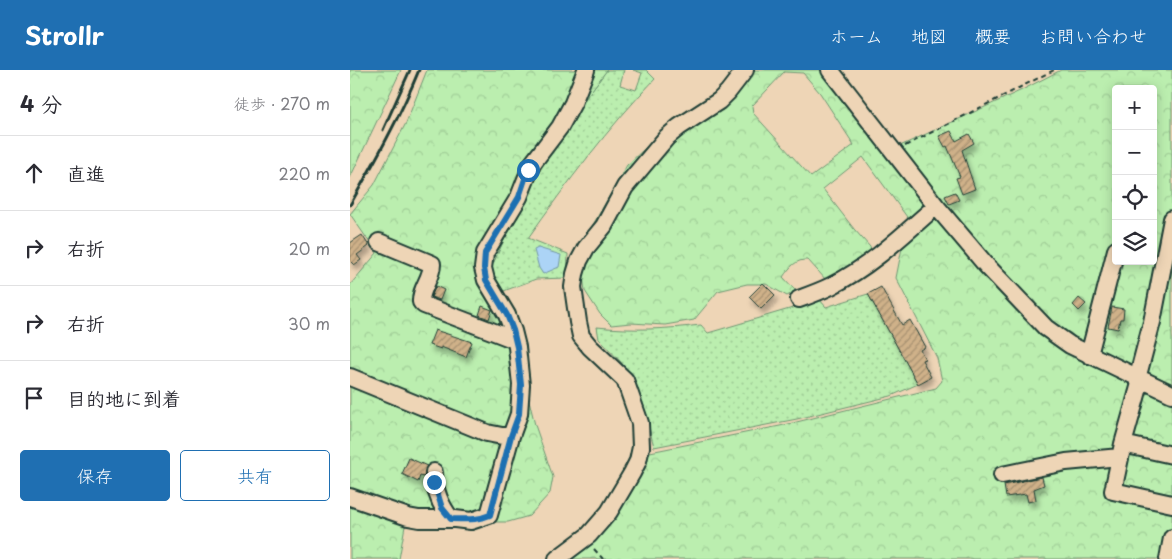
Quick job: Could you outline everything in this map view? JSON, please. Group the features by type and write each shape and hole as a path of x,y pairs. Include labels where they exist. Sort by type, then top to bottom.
{"street":[{"path":"350,497 408,517 471,521 490,515 511,436 519,414 521,385 515,340 507,315 486,280 484,268 485,253 519,197 532,164 560,127 573,103 586,70"},
{"path":"557,559 589,535 609,512 632,474 641,446 640,423 626,380 590,347 582,336 573,287 579,261 586,248 604,226 625,187 668,137 678,127 718,101 728,92 745,70"},
{"path":"830,70 936,206 1022,304 1046,328 1070,345 1089,355 1172,394"},
{"path":"799,299 831,286 860,269 936,206"},
{"path":"1172,219 1152,322 1113,491 1172,504"},
{"path":"379,242 432,264 431,274 421,297 421,302 424,305 515,340"},
{"path":"1089,355 1112,265"},
{"path":"350,377 487,433 511,436"},
{"path":"1002,475 1122,451 1172,455"},
{"path":"434,472 434,482 442,508 451,519"},
{"path":"1168,559 1172,538"}],"path":[{"path":"894,152 1054,70"}],"green space":[{"path":"350,70 401,70 350,178"},
{"path":"427,70 607,70 569,120 511,225 491,268 493,297 526,388 535,425 553,477 550,493 529,516 508,522 460,522 405,526 399,559 350,559 350,285 377,253 350,214 374,185 406,123"},
{"path":"607,70 624,70 620,85 636,90 642,73 633,70 646,70 655,79 588,156 528,238 568,254 567,278 536,279 501,292 492,284 491,268 511,225 569,120"},
{"path":"742,70 824,70 880,142 900,146 1061,70 1172,70 1172,559 563,559 643,457 650,452 780,426 936,388 942,381 937,358 896,278 902,248 918,232 863,157 823,189 870,247 872,255 827,281 808,260 797,262 783,277 796,291 787,296 766,284 747,284 718,291 694,320 665,325 631,323 611,325 600,314 585,291 582,269 586,237 627,165 659,135 728,88","holes":["784,72 803,73 820,93 854,145 811,177 753,113 752,106"]},
{"path":"868,294 918,384 891,396 797,419 654,447 633,380 621,362 599,339 597,327 649,329 701,325 708,333 820,300 826,307"}],"water":[{"path":"538,248 561,255 559,267 543,274 539,268 534,250"}],"building":[{"path":"951,131 956,141 969,134 974,143 962,150 975,189 962,194 956,178 960,177 947,146 945,147 939,136"},
{"path":"955,192 959,200 949,204 945,196"},
{"path":"362,235 369,246 357,255 361,260 354,265 350,261 350,243"},
{"path":"763,283 775,295 761,309 749,297"},
{"path":"436,286 444,290 440,300 431,297"},
{"path":"881,287 902,325 910,320 925,347 920,350 925,359 922,360 931,377 918,384 868,294"},
{"path":"1079,298 1086,304 1079,311 1073,305"},
{"path":"482,306 492,310 489,319 479,315"},
{"path":"1112,307 1124,309 1123,319 1120,319 1118,329 1108,327"},
{"path":"435,330 472,342 466,357 441,347 441,349 429,345"},
{"path":"409,458 427,466 424,477 420,476 418,482 402,474"},
{"path":"1042,477 1044,485 1034,489 1036,500 1028,502 1026,494 1006,497 1004,485"}],"railway":[{"path":"383,130 410,70"},
{"path":"350,205 395,122 419,70"}],"route":[{"path":"434,482 442,508 451,519 471,521 490,515 511,436 519,414 521,385 517,347 513,330 507,315 486,280 484,268 485,253 519,197 528,170"}]}
